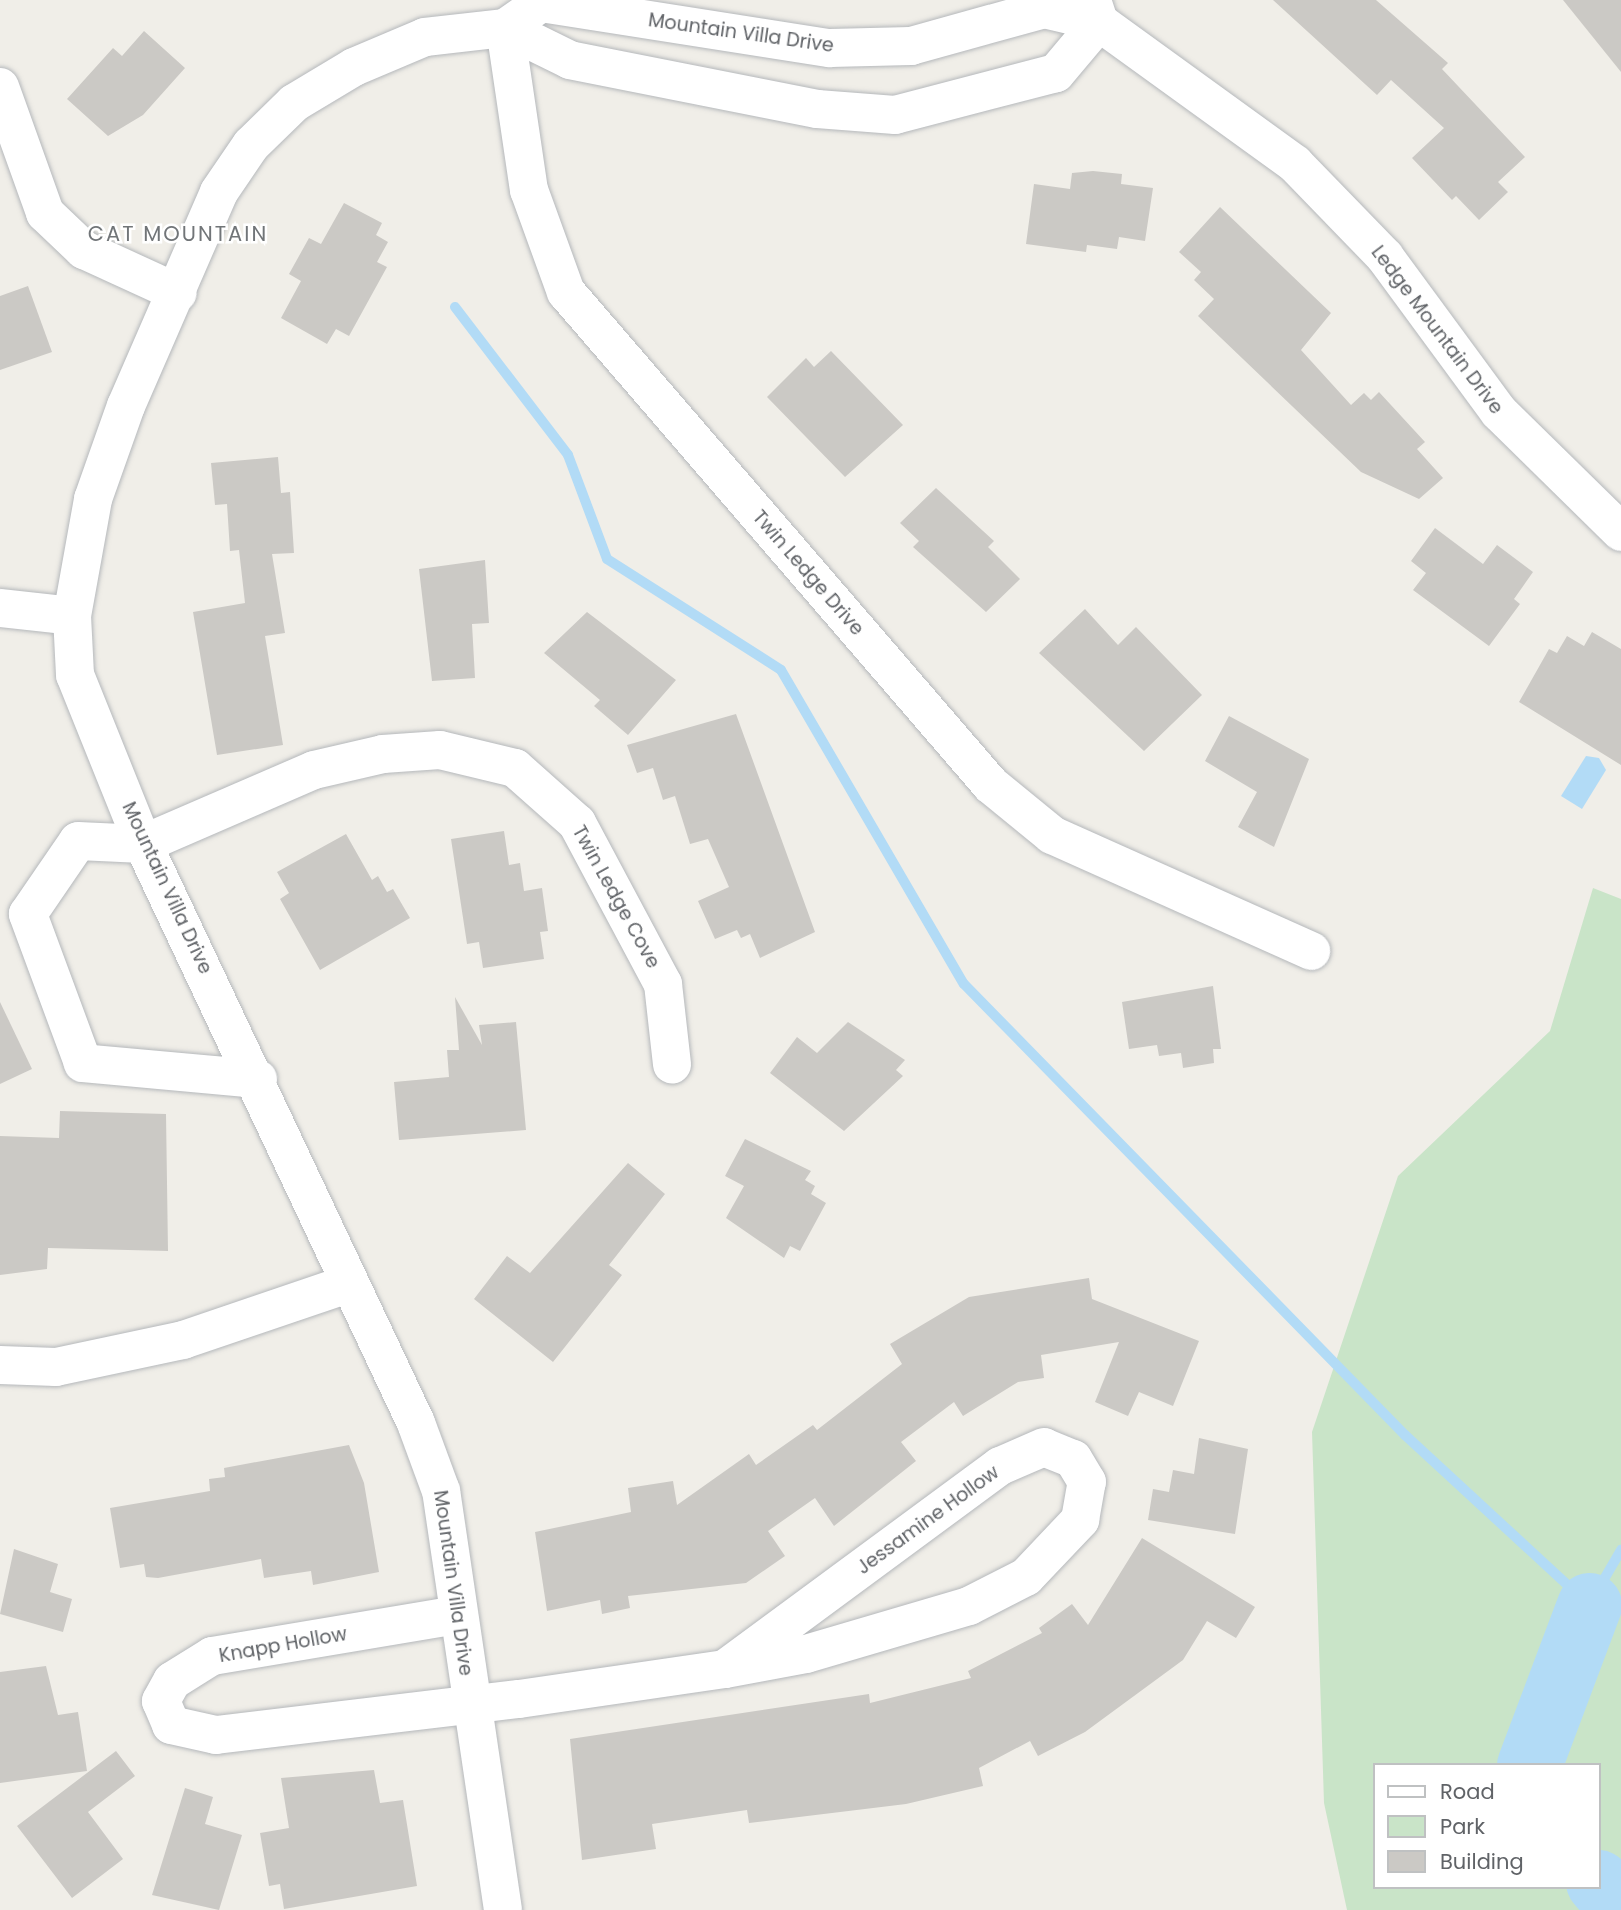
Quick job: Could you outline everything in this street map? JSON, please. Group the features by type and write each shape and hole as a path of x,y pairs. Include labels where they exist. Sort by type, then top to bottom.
{"street":[{"name":"Mountain Villa Drive","path":"503,1910 470,1706 441,1491 351,1283 258,1079 143,844 75,675 72,616 93,499 126,406 178,293 219,192 251,145 294,103 354,67 425,37 505,28 541,2 830,48 911,46 1044,9 1096,11"},
{"path":"505,28 570,60 817,109 895,115 1056,73 1096,11"},
{"name":"Ledge Mountain Drive","path":"1096,11 1295,164 1385,257 1499,412 1621,532"},
{"name":"Twin Ledge Drive","path":"505,28 529,190 566,292 991,785 1052,835 1311,951"},
{"path":"2,103 45,213 84,250 178,293"},
{"path":"0,608 72,616"},
{"name":"Twin Ledge Cove","path":"143,844 314,770 383,754 440,750 515,768 577,823 663,984 672,1064"},
{"path":"143,844 78,841 28,914 83,1062 258,1079"},
{"path":"0,1365 56,1367 183,1340 351,1283"},
{"name":"Jessamine Hollow","path":"470,1706 725,1669 806,1654 992,1595 1026,1577 1080,1520 1087,1482 1073,1460 1044,1447 1000,1466 725,1669"},
{"name":"Knapp Hollow","path":"457,1615 212,1656 172,1681 160,1701 171,1725 216,1735 470,1706"}],"green space":[{"path":"1593,888 1621,899 1621,1910 1347,1910 1324,1803 1312,1432 1398,1176 1550,1031"}],"water":[{"path":"1586,756 1599,758 1606,770 1582,809 1561,796"}],"building":[{"path":"1273,0 1376,0 1448,63 1442,69 1525,157 1498,182 1508,192 1479,220 1456,196 1452,200 1412,158 1444,128 1391,80 1377,95"},
{"path":"1563,0 1621,0 1621,72"},
{"path":"144,31 185,68 143,115 108,136 67,99 113,48 122,56"},
{"path":"1093,171 1122,174 1121,184 1153,188 1145,241 1119,237 1117,249 1087,245 1086,252 1026,244 1034,184 1070,189 1072,173"},
{"path":"344,203 382,223 376,235 388,242 377,262 387,267 349,336 336,329 327,344 281,318 301,281 289,274 309,238 321,244"},
{"path":"1220,207 1331,313 1301,350 1351,405 1364,393 1371,400 1379,392 1425,442 1417,449 1443,478 1419,499 1361,472 1198,316 1214,299 1194,280 1201,272 1179,252"},
{"path":"28,286 52,352 0,370 0,296"},
{"path":"831,351 903,425 845,477 767,397 806,358 814,367"},
{"path":"278,457 281,493 290,492 294,553 272,554 285,633 265,636 283,745 217,755 193,612 245,603 239,550 230,551 227,504 215,505 211,463"},
{"path":"936,488 994,541 988,547 1020,579 986,612 913,547 919,541 900,523"},
{"path":"1435,528 1483,564 1497,545 1533,572 1514,599 1520,604 1489,646 1413,590 1426,573 1411,561"},
{"path":"485,560 489,623 472,624 475,678 432,681 419,569"},
{"path":"1085,609 1118,645 1136,627 1202,695 1144,751 1039,653"},
{"path":"587,612 676,680 628,735 594,706 600,700 544,653"},
{"path":"1592,632 1621,649 1621,765 1519,702 1549,649 1557,653 1567,636 1584,646"},
{"path":"736,714 815,932 760,958 750,934 741,938 737,930 715,939 698,901 729,887 708,839 690,844 675,796 663,800 653,768 637,773 627,745"},
{"path":"1229,716 1309,759 1274,847 1238,827 1257,792 1205,761"},
{"path":"504,831 509,865 520,863 524,891 542,888 548,931 540,932 544,959 483,968 479,942 467,944 451,839"},
{"path":"346,834 372,880 378,876 387,892 393,889 410,918 320,970 280,899 289,893 277,872"},
{"path":"1213,986 1221,1049 1213,1049 1214,1063 1183,1068 1181,1053 1159,1056 1157,1045 1129,1049 1122,1002"},
{"path":"455,997 482,1045 479,1025 516,1022 526,1130 399,1140 394,1082 449,1077 447,1050 459,1050"},
{"path":"0,1002 32,1069 0,1084"},
{"path":"848,1022 905,1060 896,1070 903,1076 844,1131 770,1073 797,1037 817,1053"},
{"path":"60,1111 166,1114 168,1251 48,1248 47,1269 0,1275 0,1136 59,1138"},
{"path":"745,1139 811,1171 805,1180 815,1186 811,1194 826,1203 800,1251 790,1246 784,1258 726,1218 744,1186 725,1176"},
{"path":"628,1163 665,1194 609,1265 622,1275 553,1362 474,1299 507,1256 530,1273"},
{"path":"1089,1278 1092,1299 1199,1341 1173,1406 1139,1392 1128,1416 1095,1402 1119,1342 1041,1355 1044,1378 1018,1382 963,1416 954,1402 901,1442 916,1461 834,1526 815,1498 768,1531 785,1556 746,1583 628,1596 630,1608 602,1614 600,1600 547,1611 535,1532 631,1512 628,1488 673,1481 677,1505 749,1454 756,1465 813,1425 817,1430 902,1364 890,1344 969,1297"},
{"path":"1199,1438 1248,1449 1235,1534 1148,1520 1153,1489 1169,1492 1173,1470 1194,1474"},
{"path":"349,1445 364,1483 379,1572 313,1585 311,1571 264,1578 261,1559 158,1578 146,1577 144,1564 120,1568 110,1508 210,1491 209,1479 225,1477 224,1468"},
{"path":"1142,1538 1255,1607 1236,1638 1207,1621 1183,1660 1085,1732 1038,1756 1030,1741 979,1768 983,1786 906,1804 749,1823 747,1810 652,1824 656,1849 582,1860 570,1739 869,1694 870,1703 971,1678 968,1671 1042,1633 1039,1628 1072,1604 1088,1625"},
{"path":"14,1549 58,1564 50,1592 72,1599 63,1632 0,1614"},
{"path":"46,1666 58,1715 78,1712 87,1771 0,1783 0,1672"},
{"path":"116,1751 135,1776 88,1812 123,1859 72,1898 17,1826"},
{"path":"374,1770 380,1803 403,1800 417,1886 284,1909 280,1884 269,1886 260,1833 289,1828 281,1778"},
{"path":"185,1788 213,1797 205,1824 242,1835 219,1910 152,1895"}],"waterway":[{"path":"455,307 568,455 607,559 781,670 964,984 1405,1435 1589,1605 1621,1550"},
{"path":"1530,1763 1589,1605"},
{"path":"1600,1884 1621,1908"}],"district":[{"name":"CAT MOUNTAIN","path":"178,234"}]}
